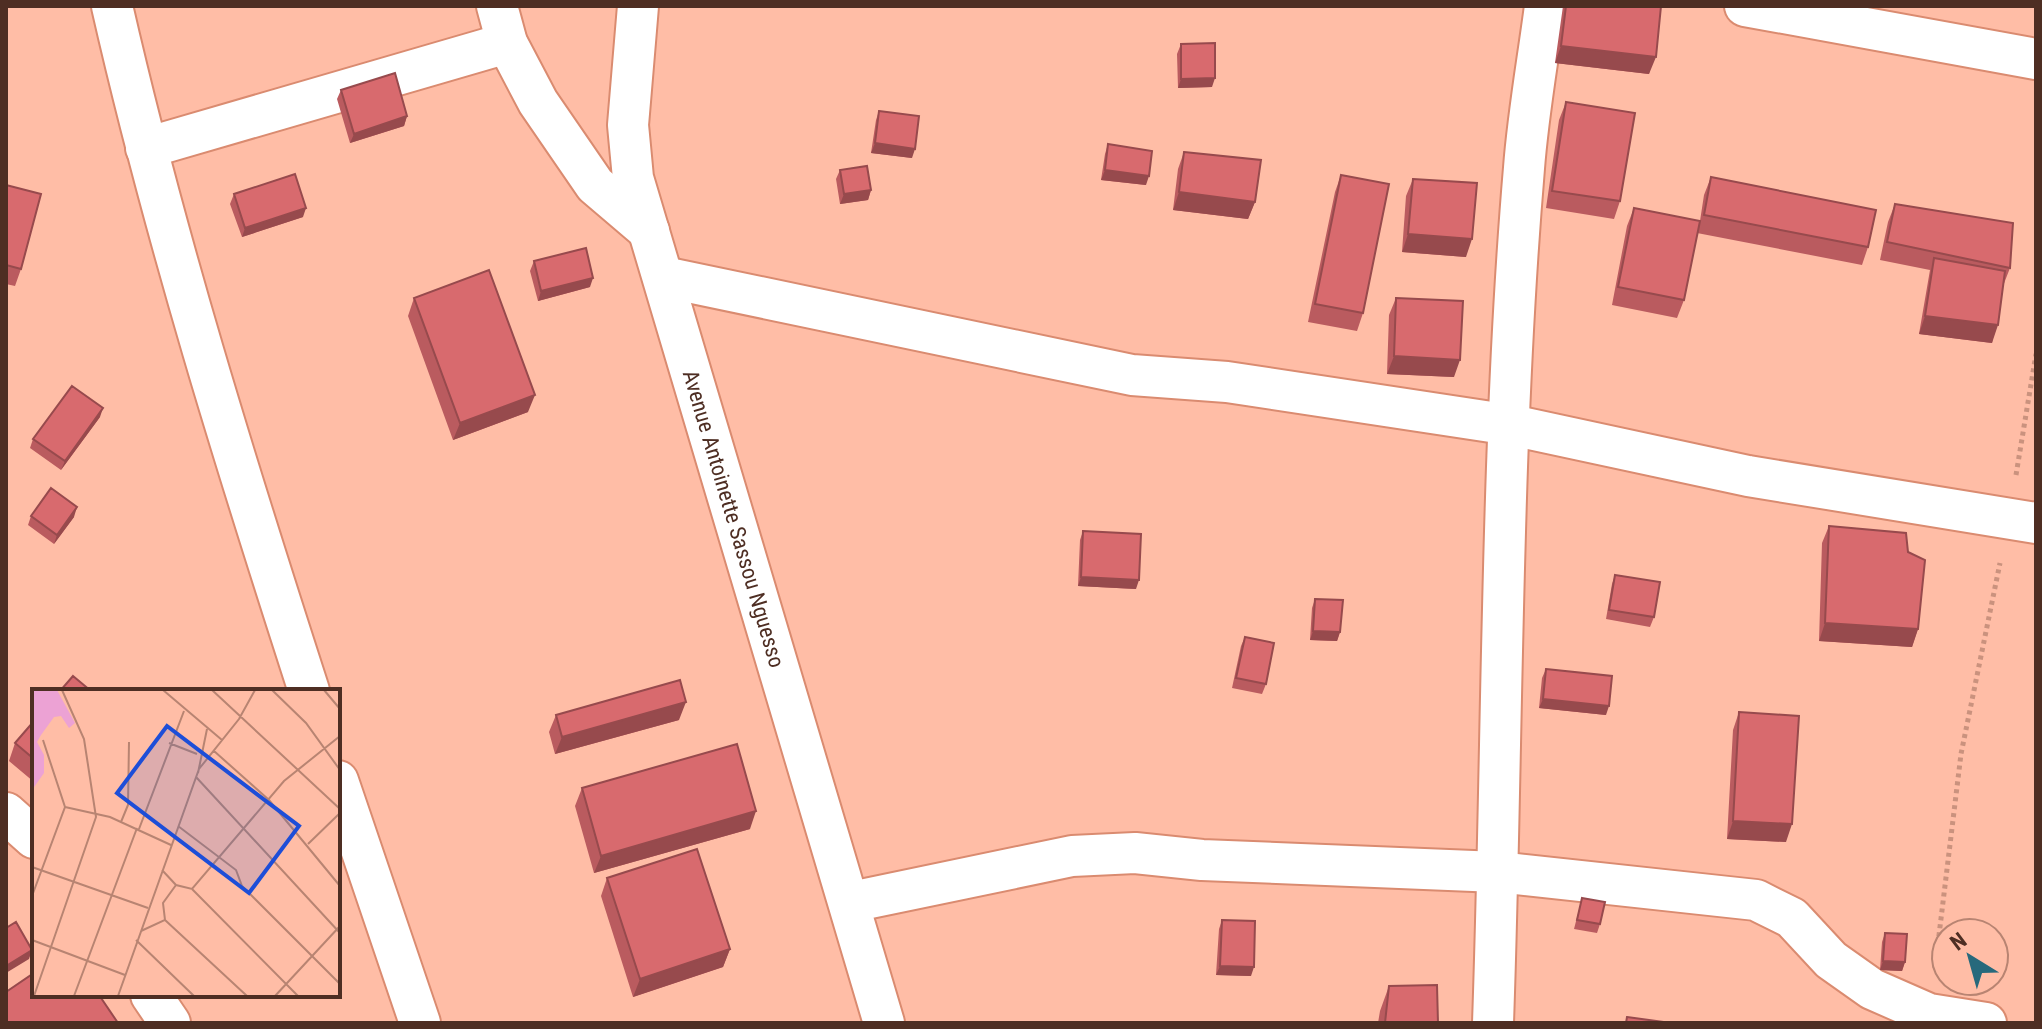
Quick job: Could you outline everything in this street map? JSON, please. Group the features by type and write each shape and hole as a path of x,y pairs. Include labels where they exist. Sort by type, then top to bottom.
{"street":[{"path":"112,6 146,148 254,523 308,689"},
{"name":"Avenue Antoinette Sassou Nguesso","path":"638,6 628,125 633,178 851,902 884,1023"},
{"path":"1493,1023 1500,673 1524,167 1545,6"},
{"path":"1745,6 2036,59"},
{"path":"146,148 502,24 538,102 595,185 649,231"},
{"path":"664,277 1132,375 1227,382 1511,425 1748,476 2022,520"},
{"path":"340,787 420,1023"},
{"path":"6,813 32,836"},
{"path":"851,902 1072,856 1135,853 1202,860 1498,872 1756,900 1792,918 1831,960 1872,989 1929,1014 1986,1023"},
{"path":"152,997 170,1023"}],"path":[{"path":"1929,1014 1961,754 2022,520 2036,354"}],"building":[{"path":"1566,6 1661,6 1656,57 1561,46"},
{"path":"1215,43 1215,78 1181,79 1181,44"},
{"path":"395,73 407,116 354,134 341,90"},
{"path":"1566,102 1635,113 1620,201 1552,191"},
{"path":"879,111 919,116 915,149 875,143"},
{"path":"1108,144 1152,151 1149,176 1105,170"},
{"path":"1184,152 1261,160 1255,202 1179,192"},
{"path":"867,166 871,190 844,194 840,170"},
{"path":"295,174 306,208 245,228 234,194"},
{"path":"1341,175 1389,184 1363,313 1315,304"},
{"path":"1711,177 1876,210 1868,247 1704,215"},
{"path":"1413,179 1477,183 1472,239 1408,234"},
{"path":"6,185 41,194 21,269 6,265"},
{"path":"1895,204 2013,223 2010,268 1887,242"},
{"path":"1634,208 1700,221 1684,300 1618,287"},
{"path":"586,248 593,278 541,291 534,261"},
{"path":"1934,258 2005,271 1998,325 1925,316"},
{"path":"489,270 535,395 460,423 414,298"},
{"path":"1396,298 1463,301 1460,360 1394,356"},
{"path":"72,386 103,408 65,461 33,439"},
{"path":"51,488 77,507 57,535 31,516"},
{"path":"1829,526 1906,533 1908,552 1925,560 1918,629 1825,623"},
{"path":"1083,531 1141,534 1139,580 1081,577"},
{"path":"1615,575 1660,582 1654,617 1609,610"},
{"path":"1315,599 1343,600 1340,632 1313,631"},
{"path":"1245,637 1274,643 1266,684 1236,678"},
{"path":"1546,669 1612,676 1609,706 1543,699"},
{"path":"73,676 89,689 62,689"},
{"path":"680,680 686,702 562,737 556,715"},
{"path":"1739,712 1799,716 1792,824 1733,821"},
{"path":"32,723 32,757 15,743"},
{"path":"737,744 756,811 601,856 582,788"},
{"path":"697,849 730,949 640,979 607,878"},
{"path":"1582,898 1605,902 1600,924 1577,920"},
{"path":"1222,920 1255,921 1254,967 1220,966"},
{"path":"16,922 32,950 6,966 6,928"},
{"path":"1885,933 1907,934 1905,962 1883,961"},
{"path":"32,974 32,997 100,997 118,1023 6,1023 6,992"},
{"path":"1437,985 1438,1023 1385,1023 1389,986"},
{"path":"1627,1017 1671,1023 1626,1023"}]}
